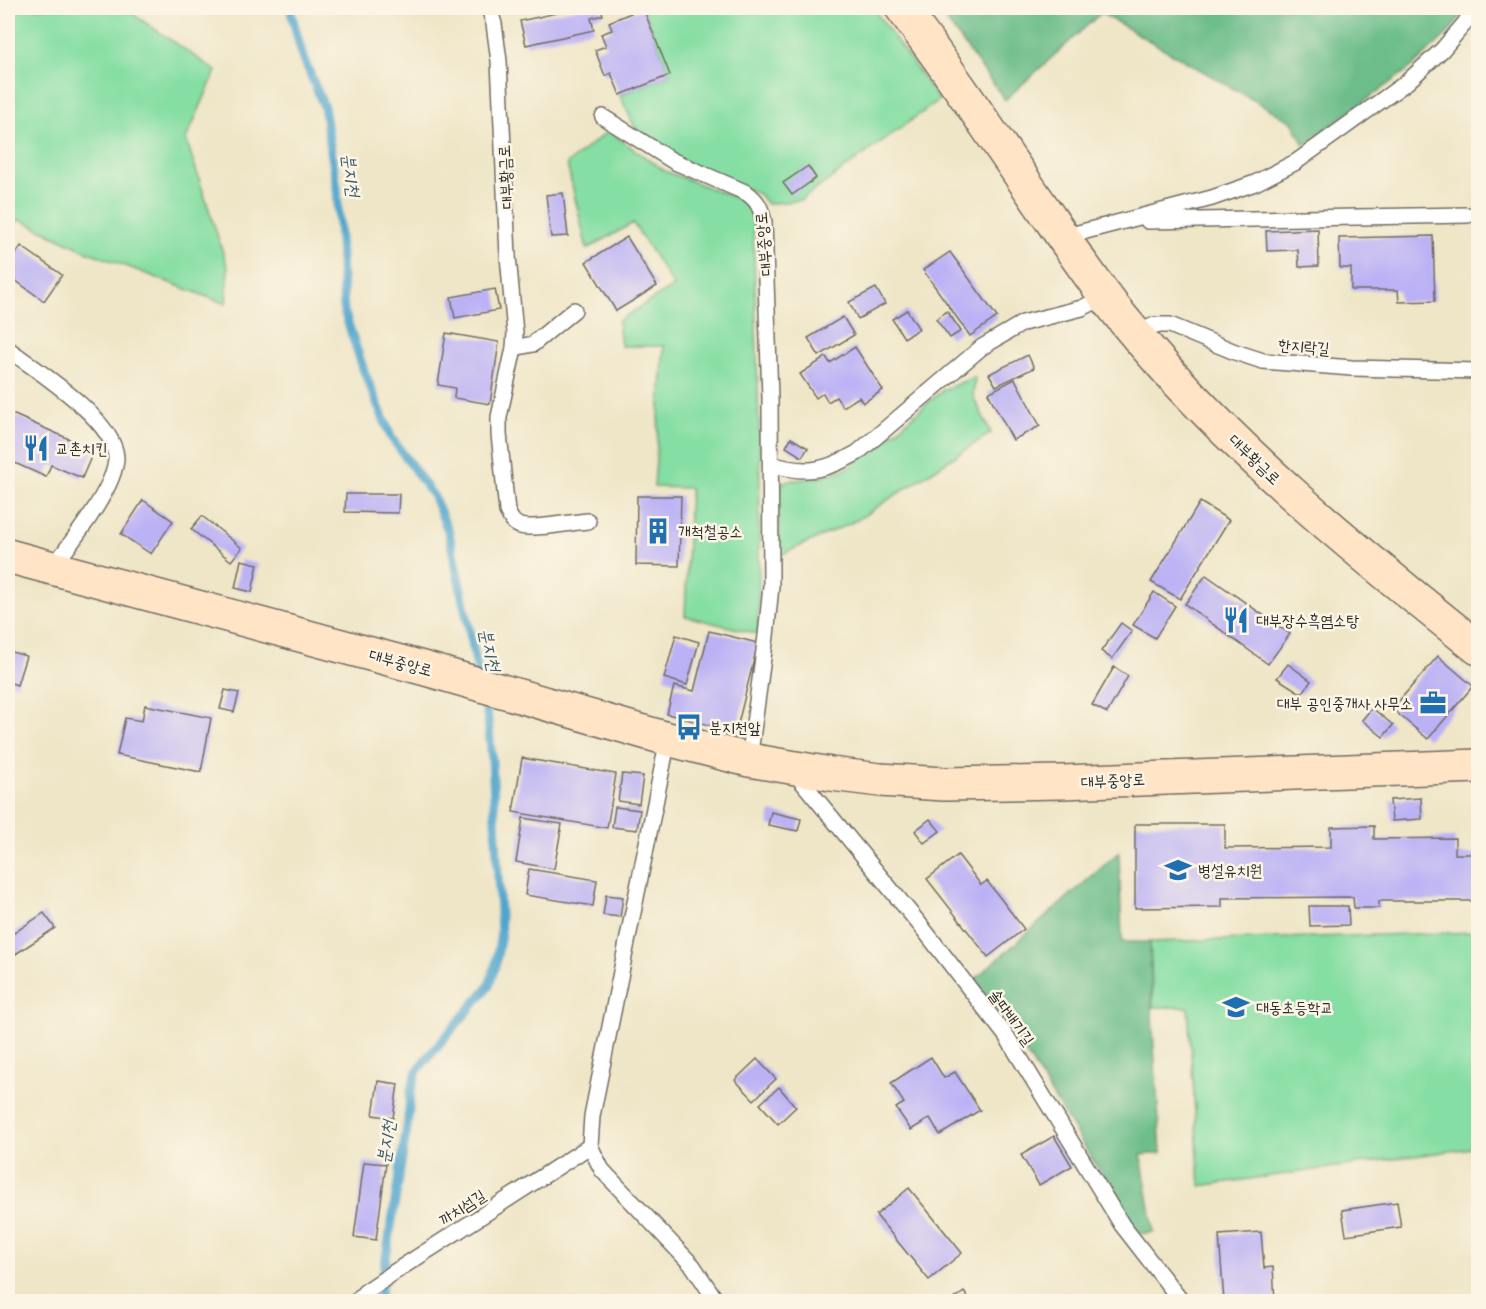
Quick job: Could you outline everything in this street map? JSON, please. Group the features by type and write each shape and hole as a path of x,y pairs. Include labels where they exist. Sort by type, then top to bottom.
{"street":[{"name":"대부황금로","path":"902,8 1106,296 1197,402 1257,463 1357,552 1479,648"},
{"name":"대부중앙로","path":"8,556 426,669 668,739 749,760 791,768 880,780 944,784 1062,782 1479,766"}],"lane":[{"name":"대부황금로","path":"489,8 494,24 499,61 508,256 515,333 514,348 499,417 507,511 512,521 519,526 530,527 588,520"},
{"path":"1063,237 1212,198 1255,183 1296,162 1407,82 1442,50 1475,8"},
{"name":"대부중앙로","path":"603,117 673,161 747,193 761,208 765,245 771,464 771,586 749,760"},
{"path":"1121,221 1467,215"},
{"path":"771,464 801,471 836,465 856,453 982,347 1004,333 1023,323 1082,308 1106,296"},
{"path":"514,348 533,344 574,310"},
{"name":"한지락길","path":"1136,333 1155,325 1170,325 1234,352 1263,361 1352,368 1479,372"},
{"path":"8,349 79,402 100,425 111,442 116,456 114,472 106,489 52,568"},
{"path":"668,739 592,1116 590,1146 602,1170 693,1266 717,1302"},
{"name":"솔따배기길","path":"791,768 921,926 1007,1037 1122,1225 1182,1302"},
{"name":"까치섬길","path":"360,1297 399,1269 590,1146"}],"green space":[{"path":"8,8 124,8 216,71 186,139 228,268 226,304 86,251 19,219 8,235"},
{"path":"643,8 873,8 939,100 801,200 767,204 759,194 675,157 635,128 620,95 670,75"},
{"path":"937,8 1466,8 1450,31 1413,66 1304,145 1292,122 1101,13 1005,100"},
{"path":"608,131 665,171 739,199 750,208 753,220 760,464 758,634 685,616 690,488 654,487 664,346 621,346 618,321 674,286 633,223 587,249 567,164"},
{"path":"975,377 973,396 991,433 857,520 780,555 777,490 785,481 817,478 848,468 890,436 943,390"},
{"path":"1119,852 1122,942 1150,942 1152,1017 1161,1153 1141,1155 1154,1232 1139,1234 1014,1034 974,980"},
{"path":"1478,932 1478,1147 1200,1186 1188,1007 1153,1007 1150,942"}],"building":[{"path":"579,8 601,8 603,15 591,18 594,30 526,45 520,21"},
{"path":"643,8 670,75 620,95 611,73 605,76 595,50 606,46 601,34 612,30 609,22"},
{"path":"808,166 816,178 792,195 783,183"},
{"path":"563,193 568,236 551,237 546,195"},
{"path":"1318,229 1319,266 1299,267 1298,250 1267,251 1266,231"},
{"path":"1433,236 1435,301 1399,302 1398,290 1351,290 1351,268 1340,268 1339,238"},
{"path":"627,237 657,286 616,311 586,262"},
{"path":"21,246 62,275 44,301 8,275 8,266"},
{"path":"950,252 997,317 970,336 923,270"},
{"path":"876,288 885,304 858,319 849,302"},
{"path":"495,289 499,310 455,318 451,297"},
{"path":"907,310 919,329 904,338 892,319"},
{"path":"947,311 961,331 950,338 936,319"},
{"path":"843,317 854,335 819,356 808,338"},
{"path":"446,333 499,342 490,404 454,398 455,388 438,385"},
{"path":"855,347 883,390 863,403 859,397 843,407 836,397 828,402 823,393 816,398 800,374 826,357 830,363"},
{"path":"1028,355 1034,368 996,386 989,374"},
{"path":"1015,379 1040,426 1013,440 988,393"},
{"path":"10,413 94,450 82,478 51,465 46,477 8,460 8,417"},
{"path":"791,438 808,448 802,457 786,447"},
{"path":"346,494 399,494 398,513 345,512"},
{"name":"개척철공소","path":"637,496 681,496 679,566 636,565"},
{"path":"143,500 173,521 151,554 121,534"},
{"path":"1200,502 1229,520 1180,599 1151,582"},
{"path":"202,516 242,548 231,561 191,529"},
{"path":"241,560 258,564 252,592 235,588"},
{"path":"1206,575 1290,634 1268,664 1185,604"},
{"path":"1154,592 1175,606 1155,638 1133,625"},
{"path":"1121,623 1132,631 1112,659 1101,651"},
{"path":"709,631 758,643 736,732 667,714 674,686 694,691"},
{"path":"676,635 699,642 687,685 664,678"},
{"path":"8,651 26,656 17,685 8,682"},
{"path":"1438,656 1473,686 1428,739 1392,709"},
{"path":"1288,664 1311,681 1302,694 1277,678"},
{"path":"1114,667 1128,676 1107,713 1092,705"},
{"path":"225,690 239,693 234,712 220,709"},
{"path":"145,705 211,718 201,772 117,755 125,718 142,721"},
{"path":"1372,708 1393,725 1383,737 1362,720"},
{"path":"522,758 616,774 607,828 513,812"},
{"path":"622,774 643,776 639,804 618,801"},
{"path":"1421,798 1422,819 1392,821 1390,800"},
{"path":"615,807 640,810 637,830 612,827"},
{"path":"771,812 801,819 798,831 768,825"},
{"path":"523,818 562,824 554,869 516,862"},
{"path":"930,819 940,831 924,843 915,831"},
{"path":"1135,824 1225,824 1225,848 1331,847 1331,827 1374,826 1374,839 1455,838 1455,854 1478,854 1478,901 1379,901 1379,908 1354,908 1353,897 1222,898 1222,907 1135,908"},
{"path":"958,855 981,885 987,881 1024,929 988,957 927,879"},
{"path":"529,869 597,880 593,906 525,895"},
{"path":"606,895 623,897 620,917 603,915"},
{"path":"1309,906 1348,906 1349,925 1310,926"},
{"path":"44,913 55,928 8,959 8,937"},
{"path":"931,1057 944,1078 955,1072 980,1110 940,1135 930,1118 911,1130 896,1108 904,1103 891,1083"},
{"path":"757,1059 776,1079 754,1100 735,1080"},
{"path":"378,1081 398,1084 393,1118 373,1115"},
{"path":"779,1087 796,1107 778,1124 760,1104"},
{"path":"1054,1136 1072,1166 1039,1185 1021,1155"},
{"path":"364,1162 386,1164 376,1240 354,1237"},
{"path":"909,1188 962,1253 929,1280 876,1215"},
{"path":"1397,1202 1401,1227 1346,1235 1342,1210"},
{"path":"1261,1232 1264,1268 1273,1267 1275,1302 1224,1302 1219,1235"},
{"path":"964,1292 971,1302 950,1302"}],"waterway":[{"name":"분지천","path":"290,8 302,54 324,107 337,188 344,311 364,371 391,437 434,497 449,533 479,677"},
{"name":"분지천","path":"379,1302 411,1090 417,1071 489,986 496,963 501,933 492,761 483,694"}],"place":[{"name":"교촌치킨","path":"36,448"},
{"name":"개척철공소","path":"658,531"},
{"name":"대부장수흑염소탕","path":"1236,620"},
{"name":"대부 공인중개사 사무소","path":"1433,703"},
{"name":"분지천앞","path":"689,727"},
{"name":"병설유치원","path":"1178,870"},
{"name":"대동초등학교","path":"1236,1007"}]}
